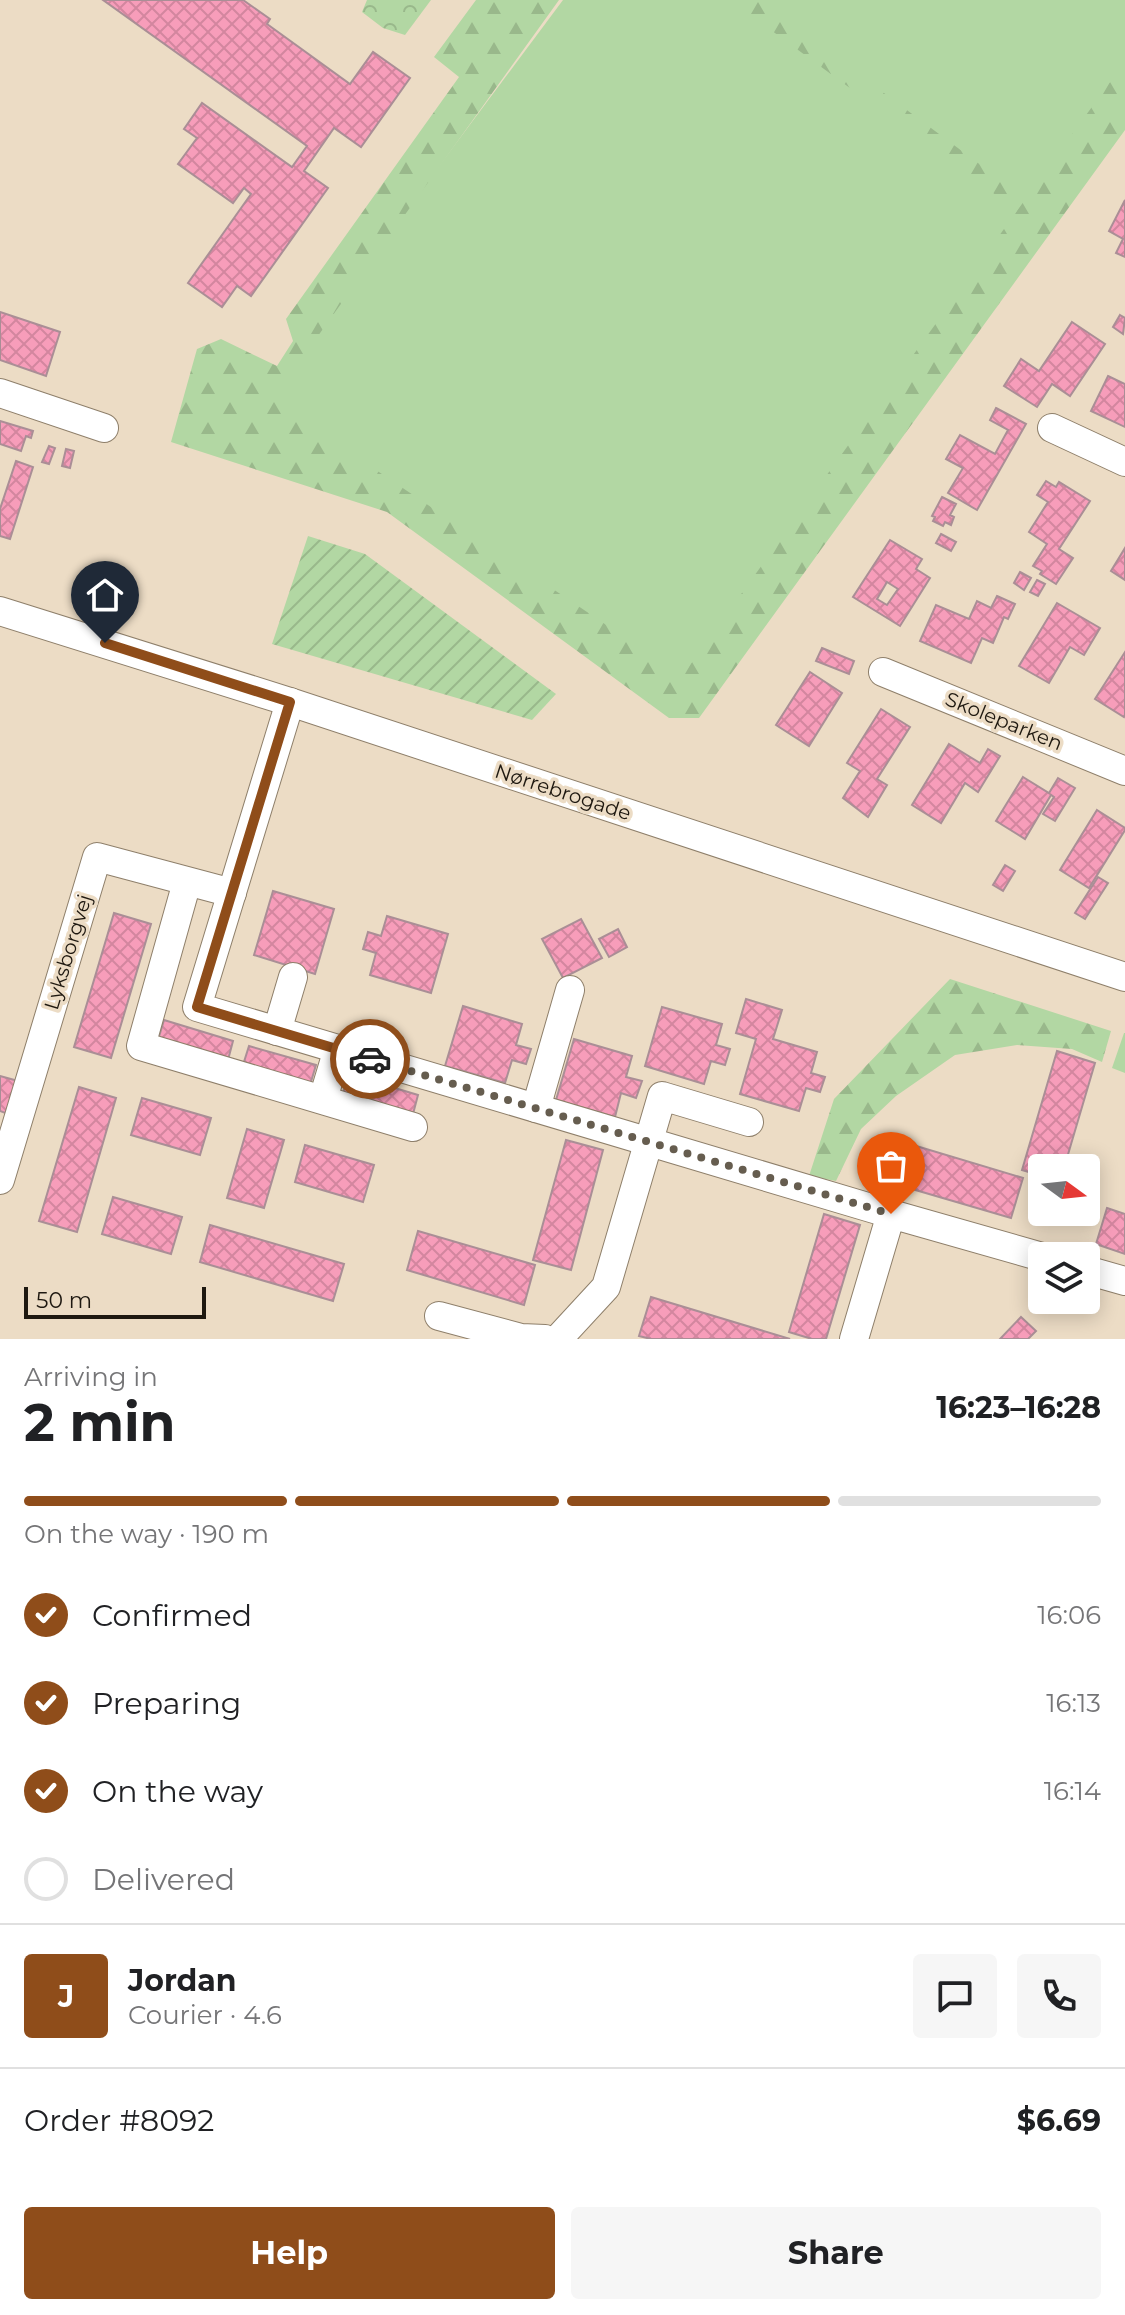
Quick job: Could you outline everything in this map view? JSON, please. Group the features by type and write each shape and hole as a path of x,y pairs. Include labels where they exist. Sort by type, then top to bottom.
{"street":[{"path":"0,393 104,428"},
{"path":"1052,428 1125,462"},
{"name":"Nørrebrogade","path":"0,611 290,702 1125,977"},
{"name":"Skoleparken","path":"883,672 1125,771"},
{"path":"290,702 197,1007 1028,1253"},
{"name":"Lyksborgvej","path":"0,1180 97,857 232,893"},
{"path":"187,882 141,1046 413,1127"},
{"path":"277,1031 293,977"},
{"path":"536,1108 570,990"},
{"path":"323,1099 338,1049"},
{"path":"558,1339 606,1287 662,1096 749,1122"},
{"path":"854,1339 891,1214"},
{"path":"1100,1274 1125,1281"},
{"path":"439,1316 521,1338 545,1339"}],"green space":[{"path":"367,0 431,0 405,35 383,28 362,12"},
{"path":"476,0 559,0 272,400 682,676 1125,61 1125,130 699,718 669,718 387,512 171,442 197,349 221,339 277,366 293,341 286,319 459,77 434,57"},
{"path":"563,0 1125,0 1125,102 701,710 259,407"},
{"path":"730,0 759,0 1017,192 1008,204"},
{"path":"308,536 365,554 556,694 532,720 272,644"},
{"path":"950,979 1111,1031 1102,1062 1072,1049 1017,1045 955,1055 896,1096 861,1129 836,1181 809,1176 834,1099"},
{"path":"1125,1033 1125,1073 1112,1068"}],"building":[{"path":"103,0 243,0 270,19 267,24 350,84 373,52 410,78 361,147 334,128 304,171 328,188 251,296 237,286 222,307 188,283 251,194 244,188 233,203 178,164 197,138 184,129 202,103 292,167 307,146"},
{"path":"1125,200 1125,257 1116,253 1123,239 1109,231"},
{"path":"0,312 60,332 46,376 0,360"},
{"path":"1120,315 1125,318 1123,334 1113,327"},
{"path":"1072,322 1105,344 1070,396 1052,384 1037,407 1004,386 1021,359 1039,371"},
{"path":"1108,376 1125,384 1125,427 1091,411"},
{"path":"996,408 1026,424 977,510 948,493 963,468 946,459 960,435 995,454 1008,430 990,420"},
{"path":"0,421 33,431 31,438 26,436 21,451 0,444"},
{"path":"49,446 55,448 49,464 42,462"},
{"path":"66,449 74,451 70,468 62,466"},
{"path":"16,461 33,467 10,539 0,536 0,509"},
{"path":"1046,481 1056,487 1059,482 1090,501 1059,549 1073,558 1056,584 1033,566 1047,544 1029,532 1048,502 1037,495"},
{"path":"942,497 956,504 950,515 954,517 951,525 945,522 943,526 933,521 935,517 932,516"},
{"path":"941,534 956,542 951,551 936,543"},
{"path":"890,540 922,559 916,569 930,578 900,626 853,597","holes":["887,582 898,589 887,605 877,599"]},
{"path":"1125,548 1125,580 1111,571"},
{"path":"1020,572 1031,578 1024,590 1014,583"},
{"path":"1037,580 1045,584 1038,596 1030,592"},
{"path":"997,596 1015,604 1008,619 1004,617 993,643 982,638 971,663 920,641 936,605 969,619 977,601 991,608"},
{"path":"1057,603 1100,628 1084,655 1070,647 1049,683 1019,666"},
{"path":"822,648 854,661 849,674 816,661"},
{"path":"1125,652 1125,715 1124,717 1095,699"},
{"path":"810,672 842,693 809,746 776,725"},
{"path":"881,709 910,727 877,779 887,785 868,817 843,798 860,771 847,763"},
{"path":"949,744 980,763 988,749 1000,756 978,792 965,783 941,823 912,805"},
{"path":"1023,777 1049,793 1058,778 1075,788 1055,821 1043,814 1054,797 1051,795 1025,839 996,821"},
{"path":"1097,810 1125,830 1089,888 1060,870"},
{"path":"1005,865 1015,871 1003,891 993,885"},
{"path":"1098,877 1108,883 1085,919 1075,913"},
{"path":"273,891 334,909 315,974 254,955"},
{"path":"114,913 151,924 111,1058 74,1047"},
{"path":"387,916 448,934 431,993 370,975 376,953 363,949 368,932 381,936"},
{"path":"581,919 602,958 563,978 542,939"},
{"path":"618,929 627,947 609,957 599,939"},
{"path":"746,999 782,1010 773,1039 817,1052 811,1073 825,1077 820,1092 806,1088 799,1111 740,1094 756,1039 736,1033"},
{"path":"463,1006 522,1024 516,1045 531,1049 526,1064 512,1060 505,1083 445,1066"},
{"path":"662,1007 722,1024 716,1045 730,1049 725,1065 711,1061 704,1084 645,1066"},
{"path":"164,1020 233,1041 228,1060 158,1040"},
{"path":"574,1039 632,1056 626,1077 642,1081 636,1098 621,1093 615,1117 556,1100"},
{"path":"249,1046 316,1065 310,1085 243,1065"},
{"path":"1057,1051 1095,1063 1068,1154 1028,1154 1028,1172 1022,1170"},
{"path":"348,1074 418,1095 413,1114 343,1094"},
{"path":"0,1076 18,1081 8,1114 0,1111"},
{"path":"79,1087 116,1098 77,1232 39,1221"},
{"path":"142,1098 211,1118 200,1155 131,1135"},
{"path":"247,1129 284,1140 264,1208 227,1198"},
{"path":"883,1136 1023,1178 1011,1218 871,1177"},
{"path":"566,1140 603,1150 571,1270 533,1260"},
{"path":"305,1145 374,1165 363,1202 295,1182"},
{"path":"113,1197 182,1217 171,1254 102,1234"},
{"path":"1107,1208 1125,1214 1125,1254 1097,1242"},
{"path":"824,1214 860,1225 826,1339 812,1339 789,1332"},
{"path":"210,1225 344,1264 333,1301 200,1262"},
{"path":"418,1231 535,1265 524,1305 407,1270"},
{"path":"651,1297 790,1339 651,1339 639,1336"},
{"path":"1021,1317 1036,1331 1028,1339 1000,1339"}],"way so far":[{"path":"370,1059 891,1214"}],"route":[{"path":"105,643 290,702 197,1007 370,1059"}]}
